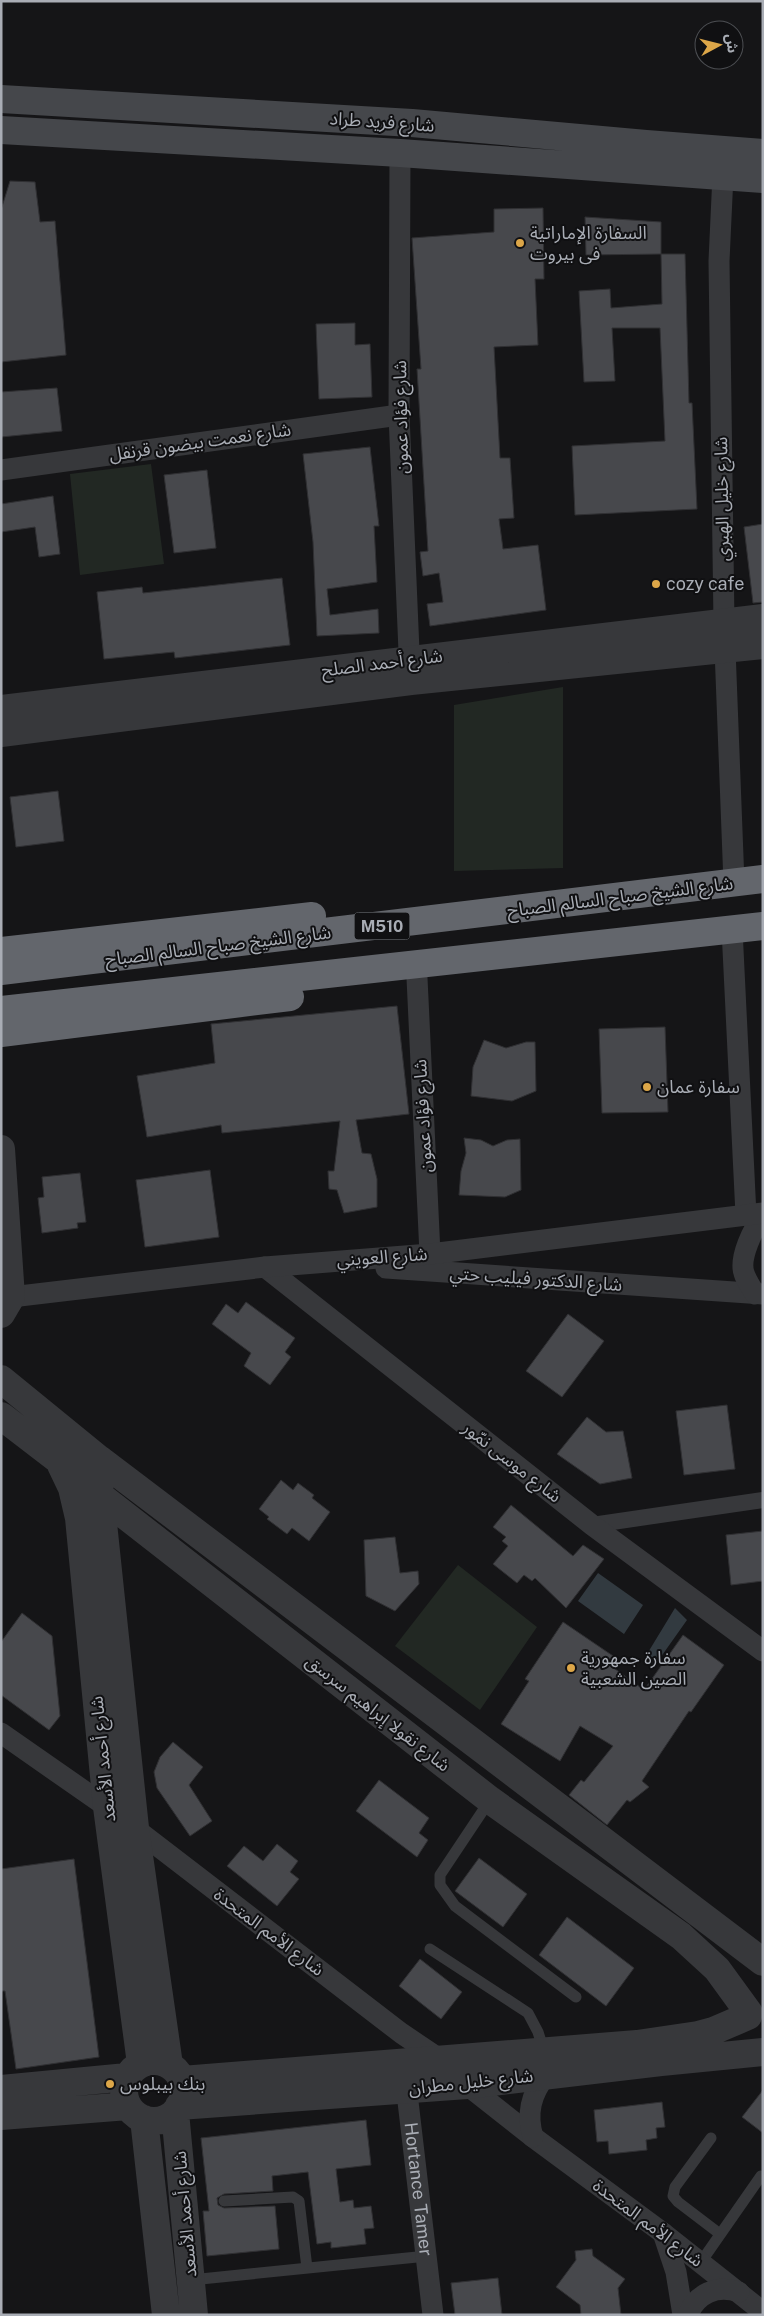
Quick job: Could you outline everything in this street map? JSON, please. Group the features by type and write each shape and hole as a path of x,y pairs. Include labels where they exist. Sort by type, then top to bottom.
{"highway":[{"name":"شارع الشيخ صباح السالم الصباح","path":"1,971 763,879"},
{"path":"1,951 346,912 447,905 590,901"},
{"name":"M510","path":"1,1010 763,926"},
{"path":"1,1033 270,1000 417,978 594,946"}],"main road":[{"name":"شارع فريد طراد","path":"1,99 412,123 646,144 763,152"},
{"name":"شارع فريد طراد","path":"1,130 400,154 763,179"}],"street":[{"name":"شارع فؤاد عمون","path":"400,154 399,415 410,671"},
{"name":"شارع خليل الهبري","path":"723,175 719,262 724,623 734,883"},
{"name":"شارع نعمت بيضون قرنفل","path":"1,470 399,415"},
{"name":"شارع أحمد الصلح","path":"1,733 763,618"},
{"name":"شارع أحمد الصلح","path":"1,709 410,671 725,650 763,645"},
{"path":"732,929 757,1215 747,1243 743,1271 759,1294"},
{"name":"شارع فؤاد عمون","path":"417,978 430,1254"},
{"path":"1,1149 4,1303"},
{"name":"شارع العويني","path":"4,1303 265,1267 430,1254 757,1215"},
{"name":"شارع الدكتور فيليب حتي","path":"310,1263 759,1294"},
{"name":"شارع موسى نمّور","path":"265,1267 592,1525 753,1634 763,1651"},
{"name":"شارع نقولا إبراهيم سرسق","path":"1,1380 99,1459 763,1962"},
{"name":"شارع نقولا إبراهيم سرسق","path":"1,1416 56,1458 99,1496 490,1800 681,1936 717,1969 753,2010 752,2033 763,2042"},
{"name":"شارع أحمد الأسعد","path":"56,1458 72,1488 79,1518 134,2071"},
{"name":"شارع أحمد الأسعد","path":"99,1459 99,1496 135,1828 176,2091 194,2315"},
{"path":"592,1525 763,1500"},
{"name":"شارع الأمم المتحدة","path":"1,1733 107,1806 401,2033 441,2060 467,2085 533,2137 663,2233 763,2312"},
{"name":"شارع خليل مطران","path":"176,2091 407,2089 467,2085 545,2063 713,2032 753,2010"},
{"name":"Hortance Tamer","path":"401,2033 432,2315"},
{"name":"شارع خليل مطران","path":"176,2091 403,2062 441,2060 545,2063 763,2052"},
{"path":"1,2089 134,2071 155,2061 176,2091 160,2120 136,2113 1,2116"},
{"path":"533,2137 529,2115 531,2103 545,2063"},
{"path":"134,2071 124,2092 136,2113"},
{"name":"شارع أحمد الأسعد","path":"136,2113 166,2315"},
{"path":"663,2233 676,2272 683,2315"},
{"path":"688,2315 694,2304 708,2292 726,2289 739,2292"}],"lane":[{"path":"490,1800 440,1875 440,1885 455,1906 576,1997"},
{"path":"430,1949 528,2013 538,2032 545,2063"},
{"path":"711,2138 675,2187 673,2196 678,2202 720,2234"},
{"path":"701,2262 761,2176"},
{"path":"224,2201 293,2197 299,2201 307,2268"},
{"path":"191,2280 427,2256"}],"shaded area":[{"path":"151,464 164,564 80,575 70,474"},
{"path":"563,687 563,868 454,871 454,705"},
{"path":"458,1565 537,1627 480,1710 395,1646"},
{"path":"598,1573 643,1605 624,1634 578,1601"},
{"path":"675,1608 687,1620 653,1668 644,1659"}],"building":[{"path":"10,181 35,182 40,222 55,221 66,355 1,362 1,210"},
{"path":"543,208 544,279 535,279 538,345 494,347 500,458 510,458 514,518 499,519 503,549 538,545 546,610 430,626 427,604 443,602 439,573 423,576 420,552 428,551 417,369 421,369 412,238 494,232 494,209"},
{"path":"585,217 661,222 661,254 586,255"},
{"path":"661,254 685,254 689,403 692,403 697,509 575,515 572,446 665,441 660,328 612,328 615,381 584,382 579,291 610,289 611,308 662,304"},
{"path":"355,323 355,345 370,344 372,397 319,399 316,324"},
{"path":"57,388 62,431 1,437 1,392"},
{"path":"370,447 379,526 374,526 377,582 327,589 330,615 378,609 379,633 317,636 313,542 303,454"},
{"path":"207,470 216,548 174,553 164,475"},
{"path":"53,496 60,554 39,557 35,527 1,532 1,504"},
{"path":"763,524 763,602 753,603 744,527"},
{"path":"282,578 290,645 175,658 174,652 104,659 97,592 142,587 143,593"},
{"path":"58,791 64,841 16,847 10,797"},
{"path":"397,1006 409,1114 356,1120 362,1153 371,1154 377,1179 377,1207 344,1213 337,1190 329,1189 328,1171 334,1171 340,1121 222,1133 221,1125 147,1137 137,1076 215,1063 211,1024"},
{"path":"665,1027 668,1112 602,1113 599,1029"},
{"path":"484,1040 506,1048 526,1042 535,1042 536,1091 512,1101 471,1096 473,1067"},
{"path":"464,1138 481,1140 493,1146 507,1140 520,1139 521,1190 505,1197 459,1195 461,1171 466,1153"},
{"path":"210,1170 219,1237 145,1247 136,1180"},
{"path":"80,1173 86,1222 77,1223 78,1228 42,1233 38,1198 44,1197 42,1177"},
{"path":"246,1302 295,1338 285,1352 291,1357 270,1385 244,1366 251,1353 212,1324 226,1304 238,1313"},
{"path":"568,1314 604,1341 562,1397 526,1371"},
{"path":"727,1405 735,1469 684,1475 676,1411"},
{"path":"587,1417 606,1432 623,1431 632,1478 600,1484 557,1454"},
{"path":"281,1480 293,1490 298,1483 314,1495 312,1498 330,1512 309,1541 292,1528 287,1534 267,1519 269,1517 259,1509"},
{"path":"511,1505 573,1556 583,1545 604,1559 566,1608 535,1578 532,1581 524,1575 517,1583 493,1564 508,1546 502,1541 506,1537 493,1527"},
{"path":"763,1531 763,1581 731,1585 726,1535"},
{"path":"395,1537 400,1573 418,1571 419,1584 395,1611 366,1596 364,1540"},
{"path":"22,1613 52,1636 60,1716 49,1730 1,1695 1,1642"},
{"path":"563,1622 616,1658 611,1666 644,1690 683,1635 724,1665 691,1712 689,1711 642,1781 649,1787 630,1802 627,1800 607,1825 569,1795 581,1780 584,1782 613,1746 580,1726 560,1761 501,1724 529,1681 525,1679"},
{"path":"173,1742 203,1767 189,1785 212,1821 190,1836 157,1788 154,1772 160,1757"},
{"path":"379,1780 429,1818 419,1833 428,1840 417,1857 356,1811"},
{"path":"277,1844 298,1861 290,1872 299,1879 277,1906 227,1866 244,1846 263,1861"},
{"path":"479,1858 527,1894 503,1927 455,1891"},
{"path":"74,1859 99,2057 16,2069 5,1991 1,1991 1,1869"},
{"path":"567,1917 634,1968 606,2006 539,1955"},
{"path":"420,1959 462,1992 441,2019 399,1986"},
{"path":"763,2090 763,2133 742,2117"},
{"path":"662,2102 665,2127 656,2128 657,2138 646,2140 647,2150 609,2154 608,2141 597,2142 594,2110"},
{"path":"366,2120 371,2165 336,2169 340,2202 353,2200 354,2208 371,2206 374,2228 364,2229 366,2244 331,2248 331,2242 317,2244 308,2172 272,2176 273,2191 224,2194 217,2198 218,2205 224,2208 275,2206 279,2249 207,2256 203,2211 209,2211 201,2138"},
{"path":"592,2249 593,2256 625,2279 618,2288 621,2315 581,2315 580,2305 556,2287 576,2260 575,2251"},
{"path":"498,2278 502,2315 455,2315 451,2283"}],"place":[{"name":"السفارة الإماراتية فى بيروت","path":"520,243"},
{"name":"cozy cafe","path":"656,584"},
{"name":"سفارة عمان","path":"647,1087"},
{"name":"سفارة جمهورية الصين الشعبية","path":"571,1668"},
{"name":"بنك بيبلوس","path":"110,2084"}]}
